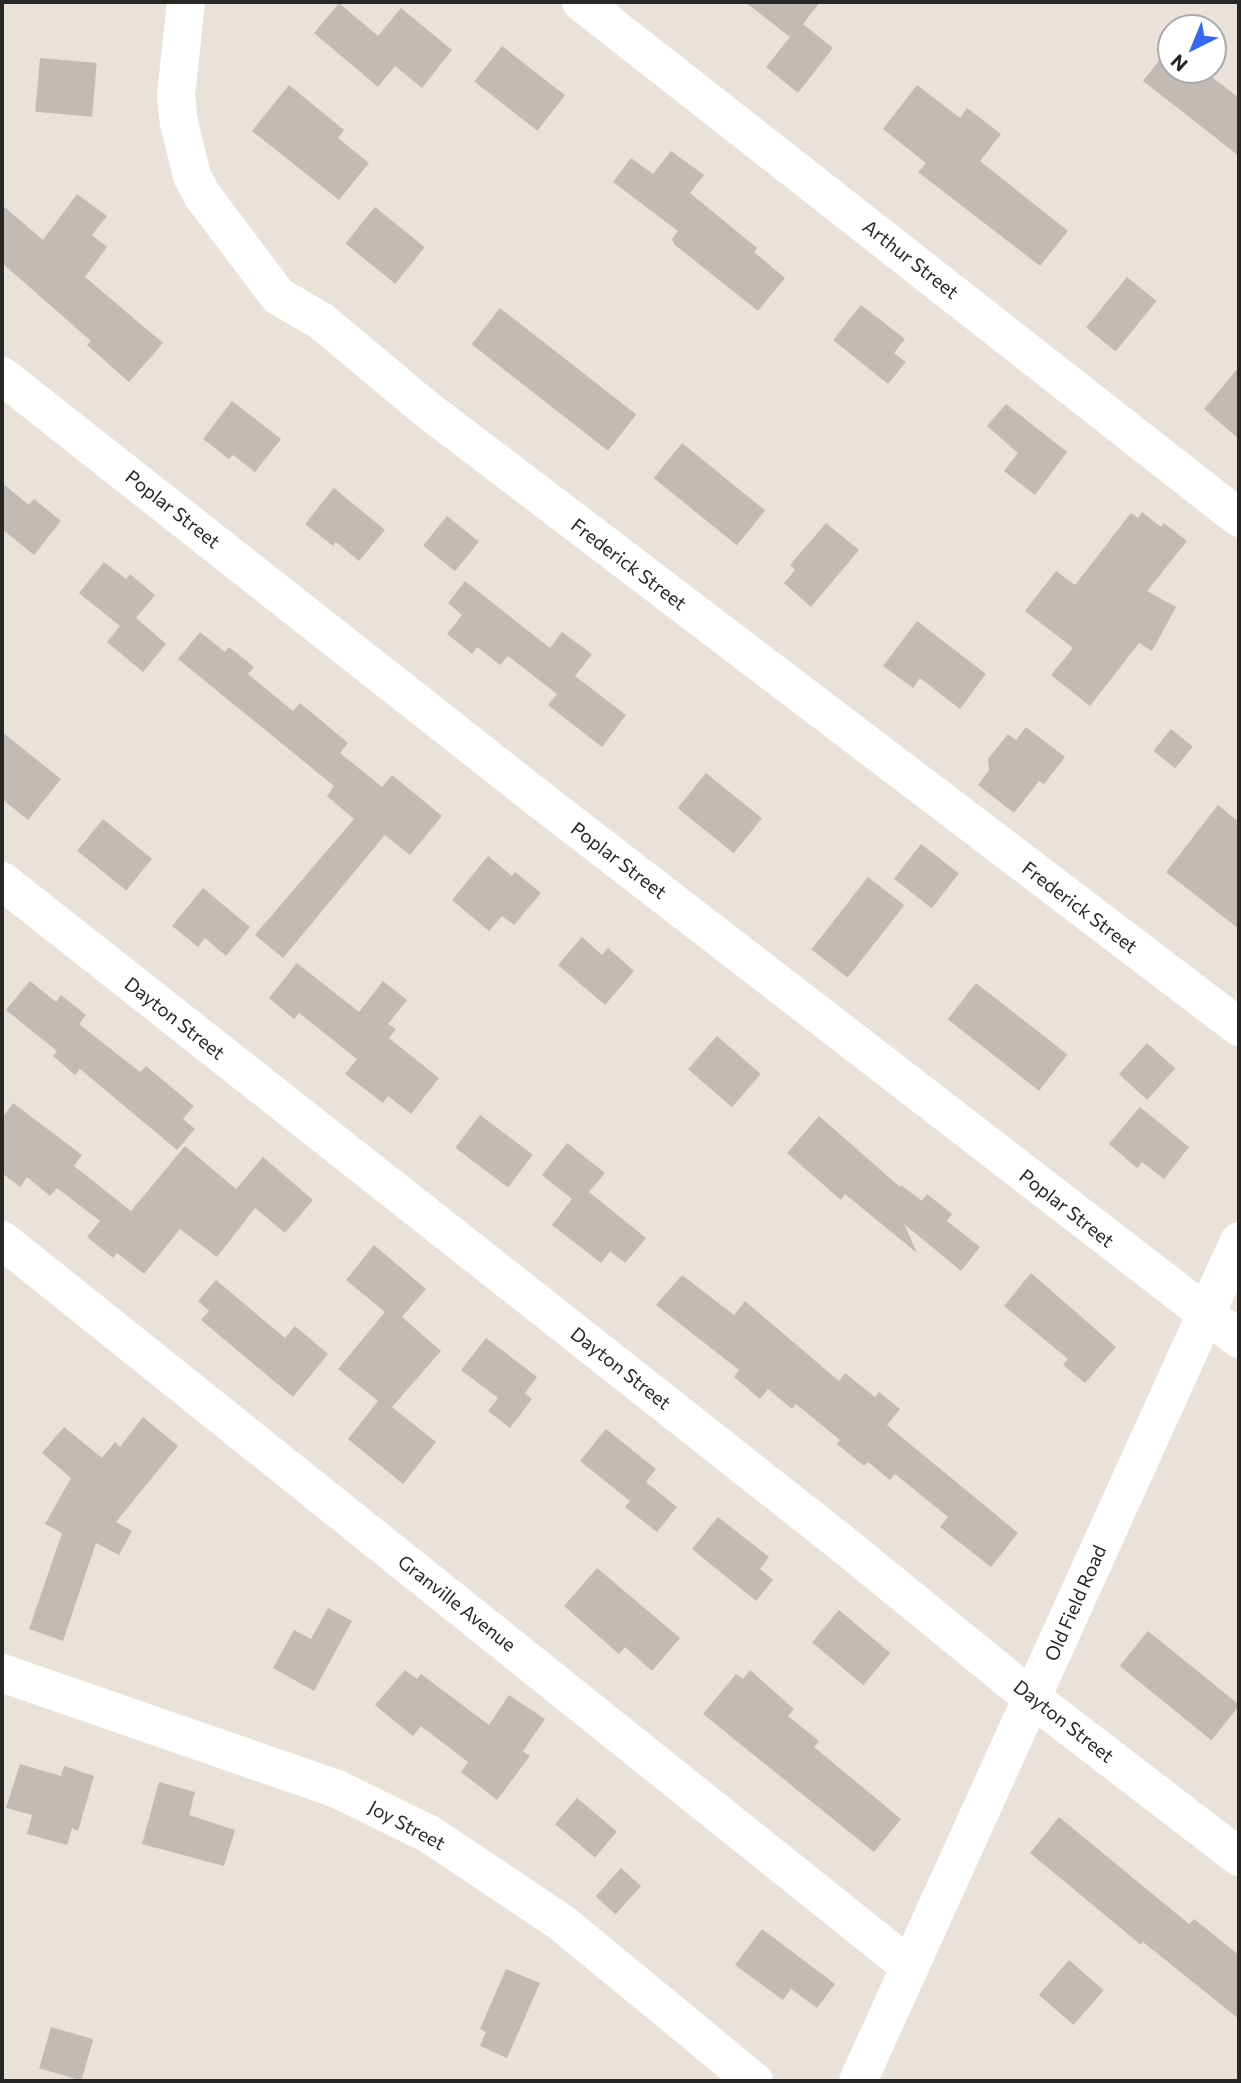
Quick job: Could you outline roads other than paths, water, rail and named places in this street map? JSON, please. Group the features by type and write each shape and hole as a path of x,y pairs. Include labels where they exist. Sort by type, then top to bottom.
{"street":[{"name":"Frederick Street","path":"186,2 176,96 192,176 202,195 278,296 321,321 447,424 1239,1027"},
{"name":"Arthur Street","path":"581,2 1239,518"},
{"name":"Poplar Street","path":"2,376 1239,1339"},
{"name":"Dayton Street","path":"2,881 838,1539 1032,1698 1239,1857"},
{"name":"Granville Avenue","path":"2,1240 910,1967"},
{"name":"Old Field Road","path":"858,2081 1239,1241"},
{"name":"Joy Street","path":"2,1673 337,1789 429,1834 562,1923 754,2081"}]}
